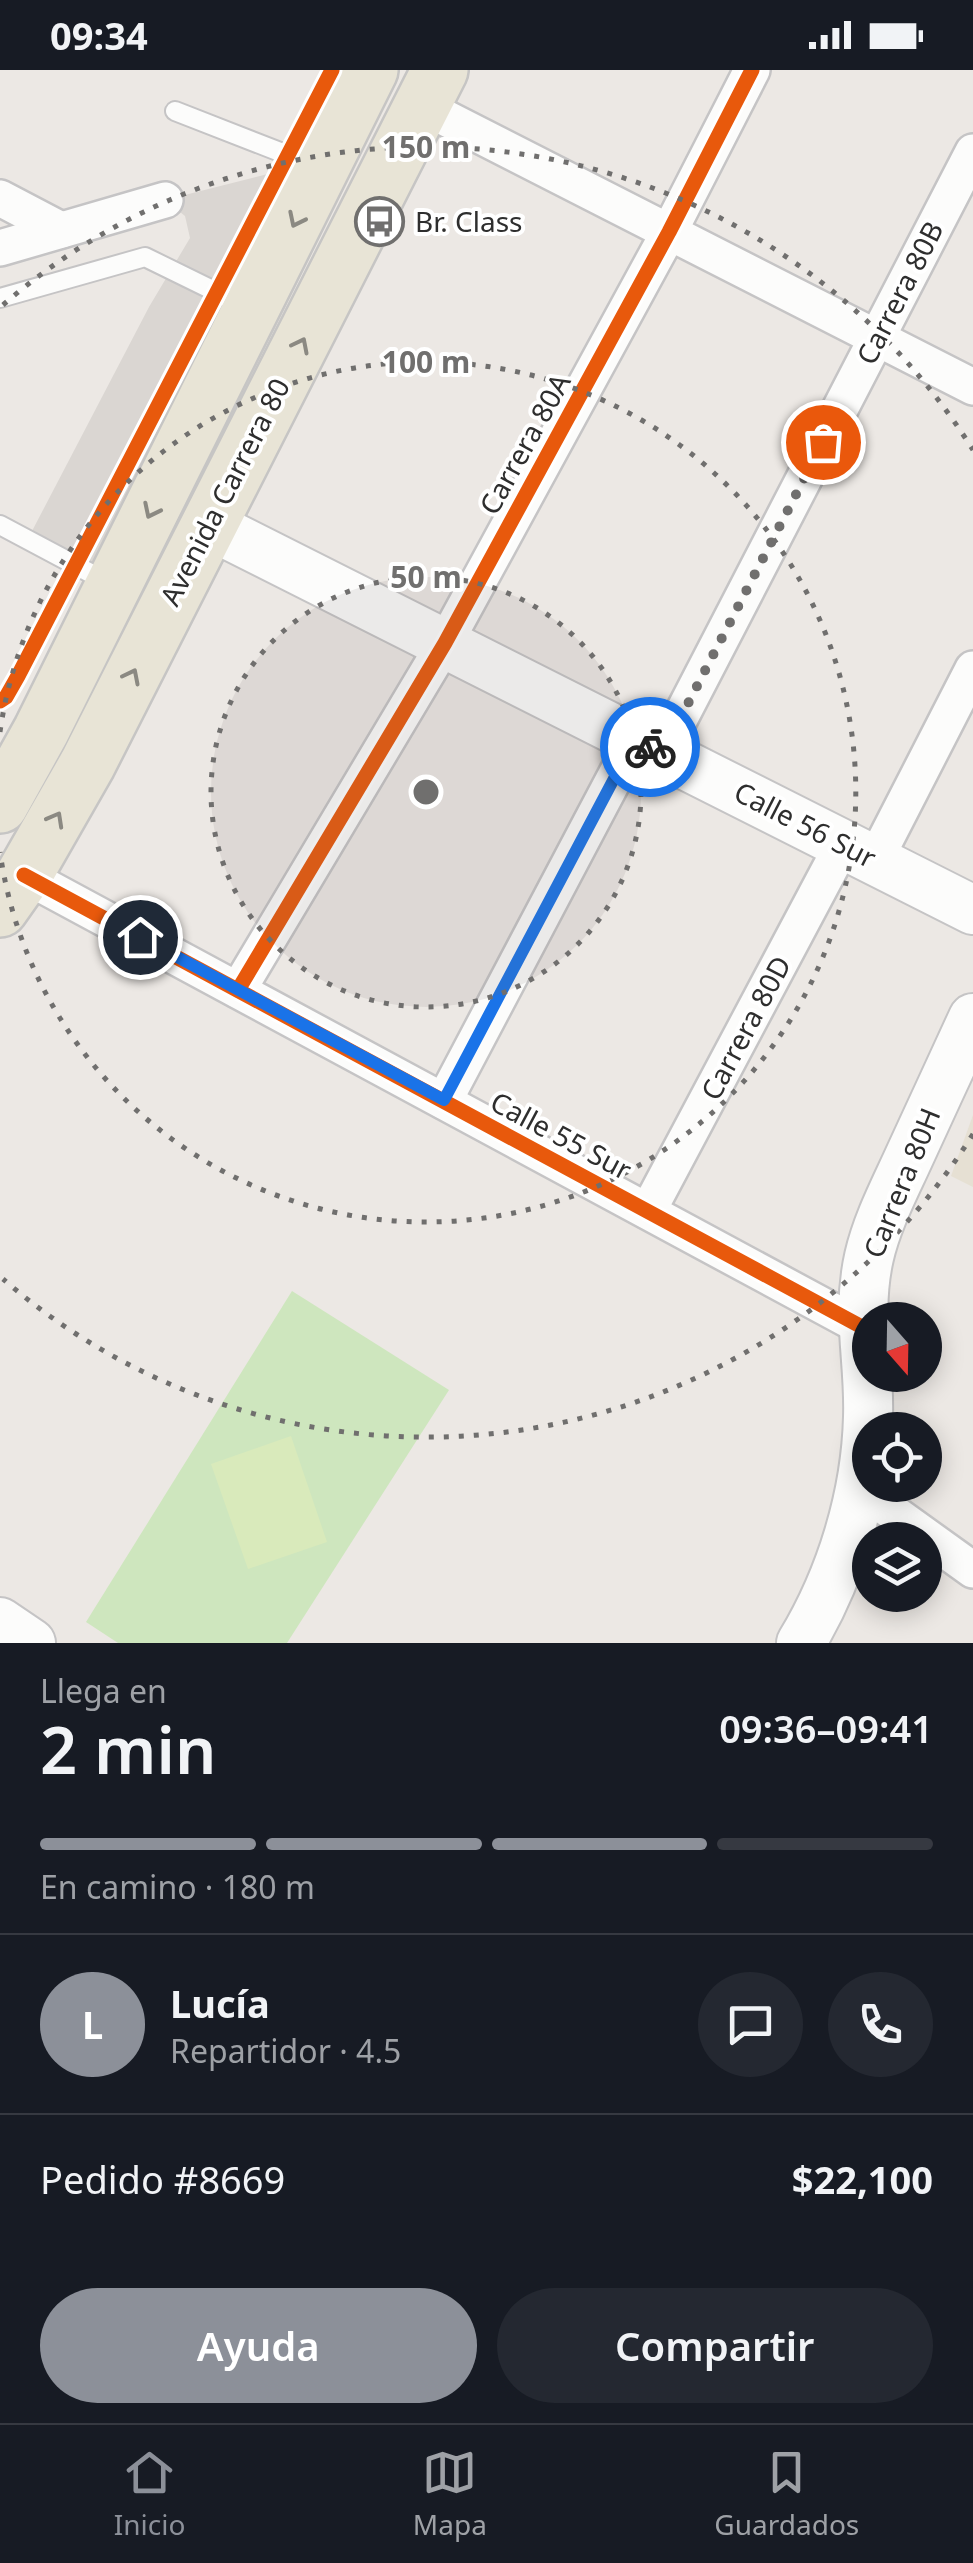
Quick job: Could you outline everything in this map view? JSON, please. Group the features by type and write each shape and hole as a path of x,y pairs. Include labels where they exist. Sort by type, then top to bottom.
{"main road":[{"name":"Avenida Carrera 80","path":"0,804 20,738 114,585 370,70"},
{"name":"Avenida Carrera 80","path":"8,884 88,763 431,88"},
{"path":"0,823 8,884"}],"street":[{"name":"Carrera 80A","path":"238,990 445,643 669,232 752,70"},
{"path":"431,88 669,232 973,387"},
{"name":"Carrera 80B","path":"444,1100 877,338 973,152"},
{"path":"0,198 61,230"},
{"path":"0,248 164,200"},
{"name":"Calle 56 Sur","path":"209,525 973,910"},
{"name":"Carrera 80D","path":"648,1211 859,852 973,668"},
{"name":"Calle 55 Sur","path":"8,884 238,990 852,1322"},
{"name":"Carrera 80H","path":"864,1302 869,1256 883,1213 973,1018"},
{"name":"Carrera 80H","path":"801,1643 828,1592 856,1502"},
{"path":"878,1502 973,1570"},
{"path":"0,1622 31,1643"}],"lane":[{"path":"174,110 321,168"},
{"path":"0,298 144,257 251,309"},
{"path":"0,525 114,585"}],"shaded area":[{"path":"295,167 98,565 31,533 149,307 190,238 185,216 165,200"},
{"path":"973,1115 973,1187 951,1176"}],"green space":[{"path":"292,1291 449,1390 287,1643 118,1643 86,1622"},
{"path":"291,1436 327,1542 248,1569 211,1464"}],"cycle path":[{"path":"0,701 18,676 332,70"},
{"path":"238,990 445,643 669,232 752,70"},
{"path":"24,875 852,1322"}],"way so far":[{"path":"650,747 662,754 823,442"}],"place":[{"name":"Br. Class","path":"380,222"}],"route":[{"path":"140,937 444,1100 635,739 650,747"}]}
